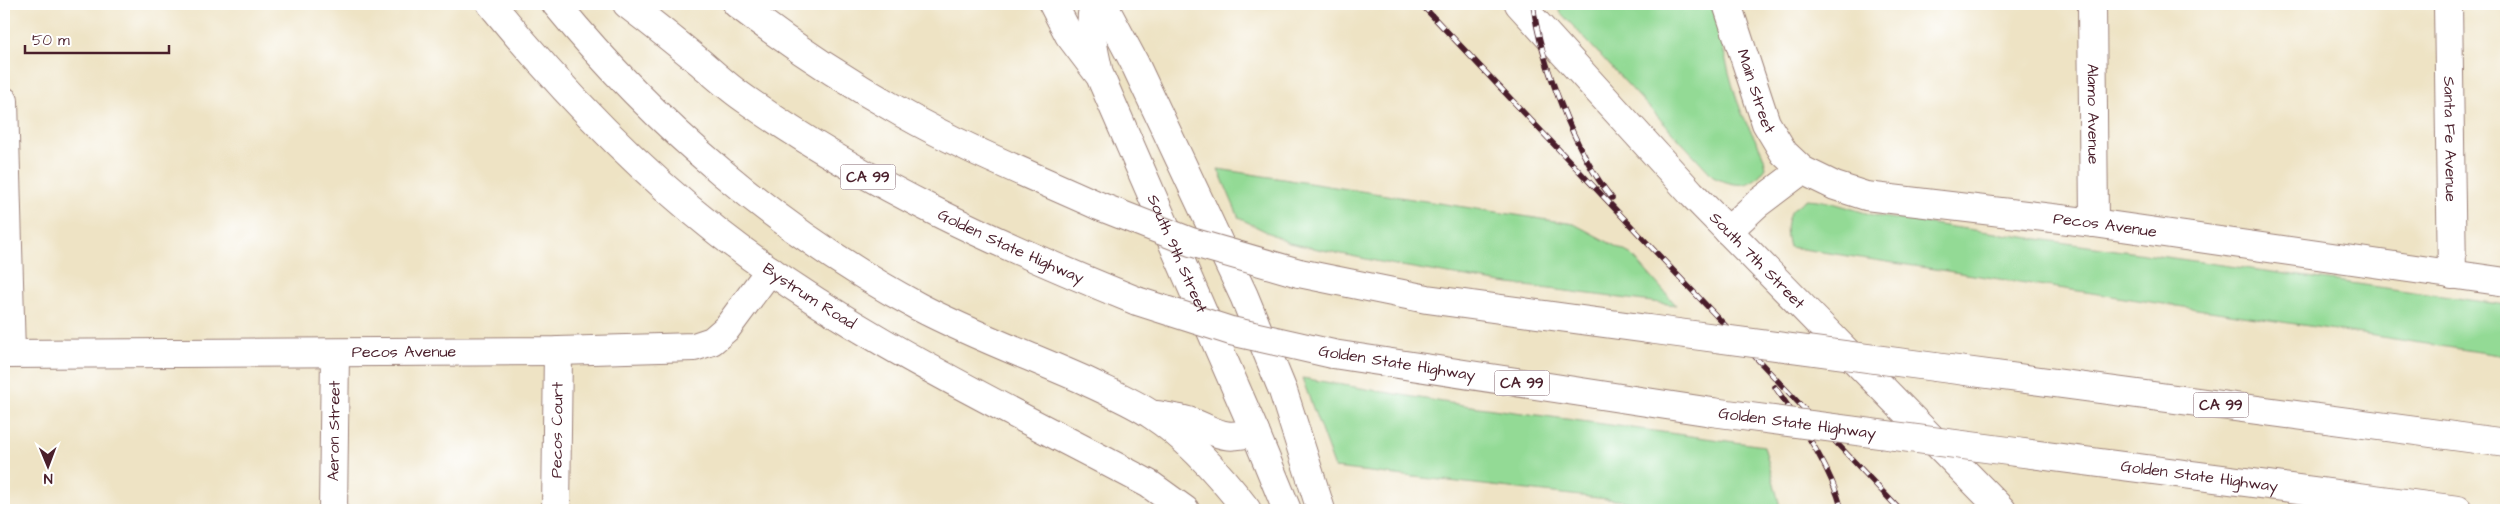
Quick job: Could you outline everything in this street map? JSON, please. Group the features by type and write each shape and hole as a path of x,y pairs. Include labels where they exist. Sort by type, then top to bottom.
{"main road":[{"name":"Bystrum Road","path":"491,4 536,58 627,154 718,232 770,270 842,318 892,347 1149,484 1185,510"},
{"path":"556,4 609,64 659,115 757,200 807,236 917,306 954,325 1113,394 1153,415 1176,434 1224,480 1247,510"},
{"name":"Golden State Highway","path":"627,4 746,100 832,156 888,188 962,226 1038,261 1137,301 1231,331 1333,354 1712,412 2458,510"},
{"name":"CA 99","path":"737,4 833,71 903,114 975,151 1099,206 1191,242 1299,273 1427,298 2506,443"},
{"name":"South 9th Street","path":"1053,4 1069,35 1100,76 1287,510"},
{"path":"1094,4 1091,16 1091,37 1100,76"},
{"path":"1103,4 1134,62 1228,259 1283,391 1321,510"},
{"name":"South 7th Street","path":"1519,4 1691,193 2002,510"},
{"name":"Main Street","path":"1727,4 1766,123 1784,153 1802,170"},
{"name":"Alamo Avenue","path":"2092,4 2094,223"},
{"name":"Santa Fe Avenue","path":"2448,4 2452,275"},
{"path":"4,102 8,354"},
{"name":"Pecos Avenue","path":"1802,170 1835,186 1866,196 2094,223 2506,282"},
{"path":"1728,231 1757,204 1802,170"},
{"name":"Pecos Avenue","path":"8,354 558,351 694,347 712,341 731,323 770,270"},
{"name":"Pecos Court","path":"556,510 558,351"},
{"name":"Aeron Street","path":"333,510 335,353"},
{"path":"1153,415 1187,420 1218,435 1236,437 1255,432 1269,422 1279,408 1283,391"}],"green space":[{"path":"1558,4 1712,4 1736,98 1744,118 1759,145 1766,167 1749,183 1737,184 1715,178 1560,12"},
{"path":"1218,169 1574,224 1632,255 1676,305 1502,283 1390,264 1289,243 1239,218"},
{"path":"1807,199 1826,202 1882,217 2506,305 2506,356 1789,247 1786,231 1790,213"},
{"path":"1302,378 1449,403 1764,446 1781,510 1703,510 1335,468"}],"railway":[{"path":"1421,4 1900,510"},
{"path":"1533,4 1543,52 1562,106 1585,157 1612,198"},
{"path":"1775,387 1822,461 1837,493 1842,510"}]}
